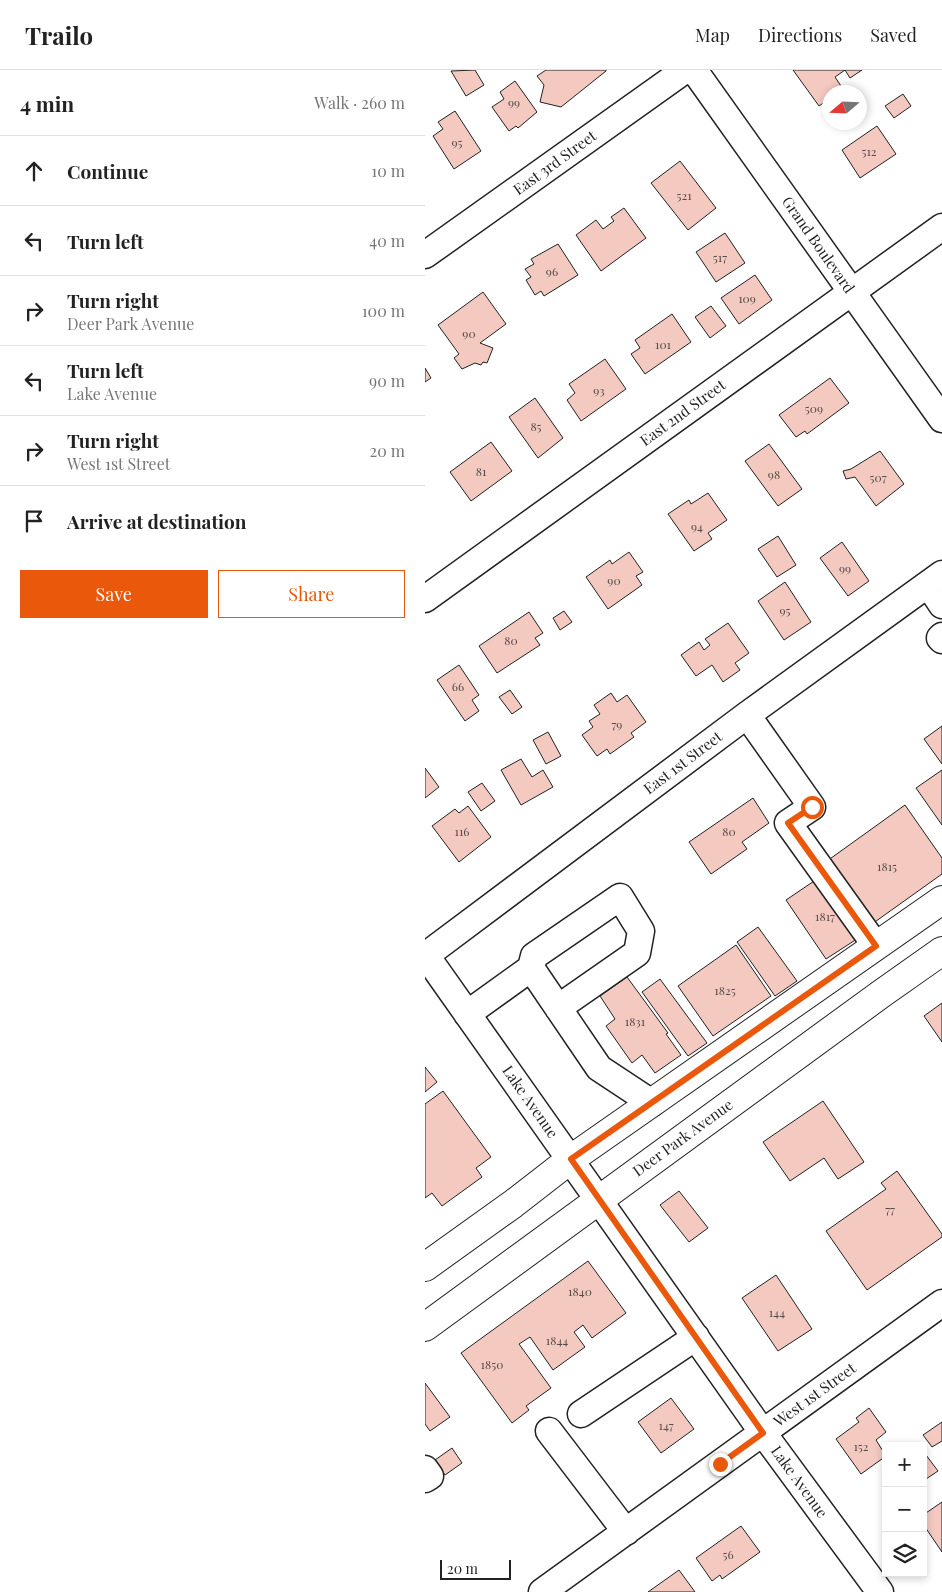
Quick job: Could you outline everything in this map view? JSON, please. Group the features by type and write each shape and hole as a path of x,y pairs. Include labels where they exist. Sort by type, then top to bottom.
{"main road":[{"path":"425,1266 513,1204 571,1159 942,900"},
{"name":"Deer Park Avenue","path":"425,1327 599,1199 941,954"}],"street":[{"name":"East 3rd Street","path":"425,255 685,70"},
{"name":"Grand Boulevard","path":"694,70 942,419"},
{"name":"East 2nd Street","path":"427,593 942,227"},
{"name":"East 1st Street","path":"425,955 747,715 937,588"},
{"path":"942,636 940,638 942,640"},
{"path":"747,715 812,807 788,823 876,946"},
{"path":"467,1014 531,968 534,956 620,897 641,931 637,953 558,1008"},
{"name":"Lake Avenue","path":"425,955 763,1433 880,1592"},
{"path":"531,968 599,1068 652,1103"},
{"name":"West 1st Street","path":"542,1592 942,1303"},
{"path":"581,1414 696,1337"},
{"path":"549,1431 626,1532"},
{"path":"425,1469 429,1476 425,1479"}],"building":[{"path":"475,70 484,85 466,96 451,71"},
{"path":"546,70 606,71 561,107 540,102 544,85 537,76"},
{"path":"793,70 845,70 835,77 840,85 822,85 822,104 819,106"},
{"path":"845,70 862,70 850,78"},
{"path":"515,81 537,112 518,128 516,126 509,131 492,107 504,99 500,92"},
{"path":"903,94 911,106 894,118 885,106"},
{"path":"455,111 481,151 454,169 433,136 443,129 438,122"},
{"path":"877,126 896,154 860,178 842,150"},
{"path":"680,161 716,208 688,230 651,183"},
{"path":"624,208 646,238 601,271 576,235 596,220 603,229 614,221 611,217"},
{"path":"725,233 745,263 716,282 696,252"},
{"path":"558,244 578,275 544,296 541,291 535,295 526,280 531,277 525,269 534,264 531,259"},
{"path":"755,275 772,300 739,324 721,298"},
{"path":"483,292 506,324 480,343 493,348 487,363 483,362 481,365 475,363 462,369 454,358 459,354 438,325"},
{"path":"711,306 726,326 710,338 695,317"},
{"path":"672,314 691,342 645,374 631,354 640,348 635,340"},
{"path":"605,359 626,389 581,421 567,400 575,393 569,384"},
{"path":"425,368 431,378 425,382"},
{"path":"830,378 849,403 807,434 805,431 796,437 779,415"},
{"path":"535,398 563,438 538,458 509,417"},
{"path":"491,442 512,471 471,501 450,472"},
{"path":"769,444 802,489 778,506 745,461"},
{"path":"880,451 904,484 876,506 855,477 846,479 843,471 851,469"},
{"path":"708,493 727,520 708,533 712,539 694,551 668,514 689,500 691,504"},
{"path":"778,536 796,565 777,577 758,549"},
{"path":"842,542 869,581 848,596 820,558"},
{"path":"629,552 643,572 636,576 642,585 608,609 586,577 610,560 612,564"},
{"path":"785,582 811,622 784,640 758,601"},
{"path":"564,611 572,622 560,630 553,618"},
{"path":"529,612 543,633 535,638 540,645 497,673 479,646"},
{"path":"728,623 749,653 735,663 740,670 723,682 712,665 696,676 681,655 699,642 704,650 710,645 705,639"},
{"path":"459,665 479,695 472,700 479,711 465,721 437,680"},
{"path":"510,690 522,707 512,714 499,697"},
{"path":"611,693 617,702 627,695 646,722 631,733 634,737 610,754 607,749 597,756 582,735 593,727 589,721 600,714 594,705"},
{"path":"942,726 942,764 924,739"},
{"path":"548,732 561,756 546,764 533,740"},
{"path":"521,759 532,777 543,770 553,787 521,805 501,770"},
{"path":"425,768 439,787 425,798"},
{"path":"942,770 942,825 916,788"},
{"path":"482,783 495,801 481,811 468,792"},
{"path":"753,798 769,823 742,842 747,849 711,874 689,842"},
{"path":"905,805 942,858 942,874 872,924 827,861"},
{"path":"468,806 491,837 459,862 432,826 455,809 459,813"},
{"path":"823,875 863,935 826,959 786,900"},
{"path":"758,927 797,981 775,996 737,942"},
{"path":"736,945 771,996 713,1036 678,986"},
{"path":"627,977 668,1033 666,1034 681,1055 655,1073 642,1055 632,1063 606,1026 615,1019 600,996"},
{"path":"660,979 707,1043 688,1056 642,992"},
{"path":"942,1003 942,1042 924,1016"},
{"path":"425,1067 437,1082 425,1092"},
{"path":"443,1091 491,1157 476,1168 482,1177 442,1206 432,1193 425,1198 425,1104"},
{"path":"823,1101 864,1162 838,1179 824,1158 790,1181 763,1142"},
{"path":"897,1171 942,1234 942,1237 867,1290 826,1231 886,1189 881,1183"},
{"path":"679,1191 708,1228 689,1242 660,1205"},
{"path":"588,1261 626,1313 592,1338 583,1325 574,1332 585,1347 553,1370 530,1337 519,1344 551,1388 526,1406 529,1410 512,1423 461,1353"},
{"path":"776,1275 812,1329 778,1351 742,1298"},
{"path":"425,1383 450,1417 430,1431 425,1424"},
{"path":"671,1398 694,1429 661,1453 638,1422"},
{"path":"869,1408 886,1432 876,1440 882,1450 882,1459 861,1474 836,1439 859,1422 856,1418"},
{"path":"942,1422 942,1441 932,1447 923,1435"},
{"path":"452,1448 462,1463 445,1475 435,1460"},
{"path":"927,1456 938,1471 927,1478"},
{"path":"942,1502 942,1552 927,1530 927,1512"},
{"path":"741,1526 760,1552 722,1579 720,1575 712,1581 696,1558"},
{"path":"679,1570 695,1592 648,1592"}],"route":[{"path":"720,1464 763,1433 571,1159 876,946 788,823 812,807"}]}
